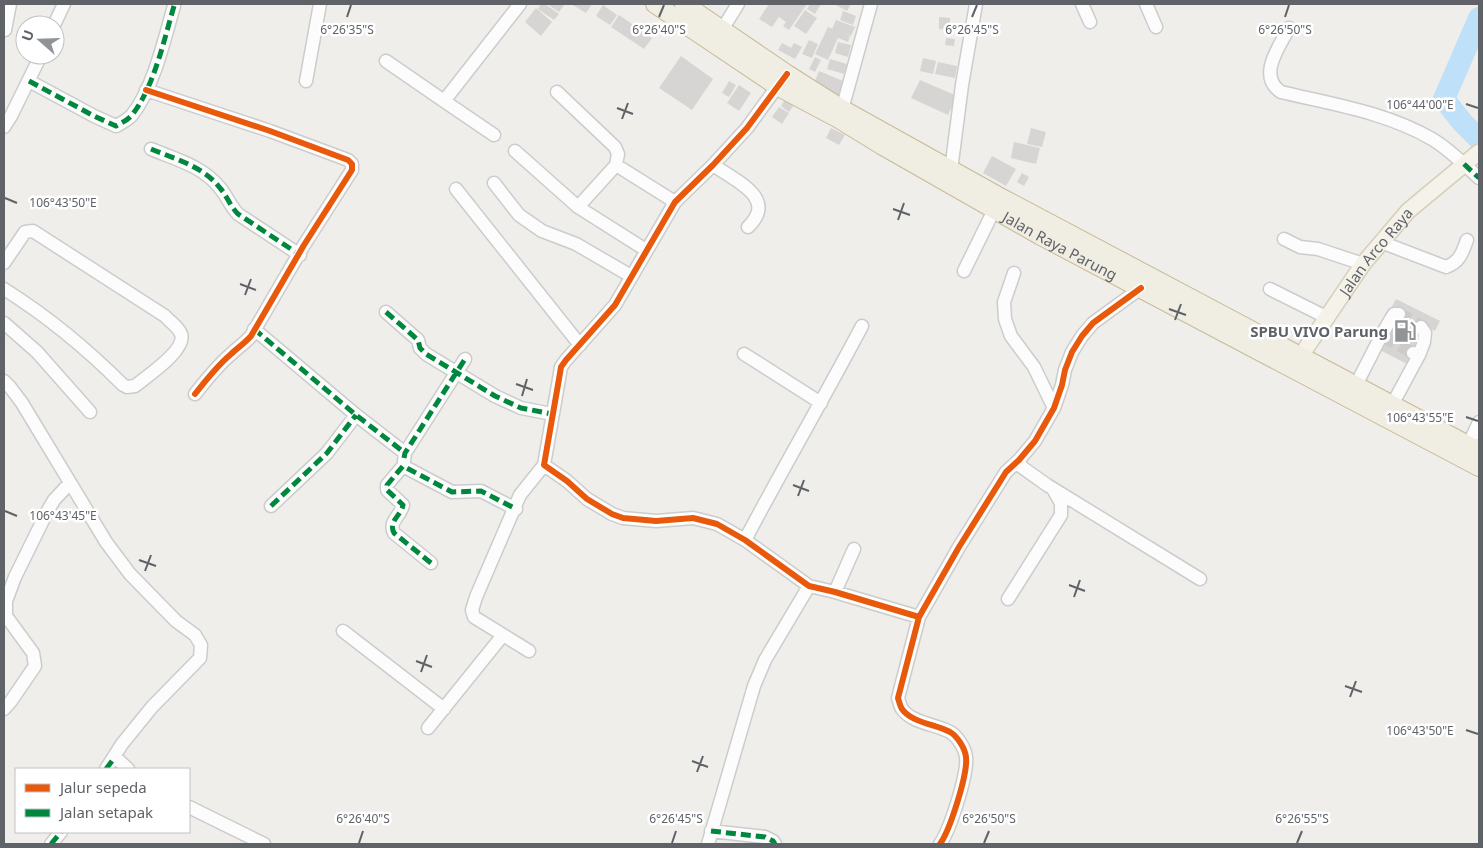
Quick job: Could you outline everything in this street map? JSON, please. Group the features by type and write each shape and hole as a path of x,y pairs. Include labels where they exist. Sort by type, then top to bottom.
{"highway":[{"name":"Jalan Raya Parung","path":"655,4 694,12 718,36 782,80 841,114 994,210 1044,229 1356,385 1474,449"},
{"name":"Jalan Raya Parung","path":"841,114 952,170 1141,288 1479,467"}],"main road":[{"name":"Jalan Arco Raya","path":"1300,357 1363,264 1381,242 1408,211 1470,159"}],"street":[{"path":"5,30 10,4"},
{"path":"306,81 320,4"},
{"path":"444,102 520,4"},
{"path":"718,36 738,4"},
{"path":"841,114 872,4"},
{"path":"952,170 962,85 976,4"},
{"path":"1082,4 1090,22"},
{"path":"1146,4 1156,27"},
{"path":"29,81 116,126 131,116 146,90 159,58 174,6"},
{"path":"1289,28 1270,64 1270,74 1274,88 1281,92 1380,116 1404,125 1470,159 1479,178"},
{"path":"386,61 494,135"},
{"path":"4,127 36,65"},
{"path":"529,651 474,617 472,610 476,597 516,509 520,495 544,465 561,367 615,305 675,202 714,165 747,128 782,80"},
{"path":"146,90 270,131 350,162 352,170 304,245 300,255 246,343 216,368 196,394"},
{"path":"558,92 615,147 618,154 616,165 578,207"},
{"path":"151,149 198,169 220,188 238,214 300,255"},
{"path":"515,151 578,207 646,250"},
{"path":"616,165 675,202"},
{"path":"714,165 755,195 759,205 758,213 755,220 748,227"},
{"path":"494,183 519,214 537,228 547,234 576,244 632,276"},
{"path":"456,189 580,345"},
{"path":"964,271 994,210"},
{"path":"4,263 25,232 33,231 165,316 176,326 182,335 182,344 135,386 127,387 38,311 4,289"},
{"path":"1284,239 1300,247 1318,249 1363,264"},
{"path":"1381,242 1446,267 1454,264 1460,258 1467,240"},
{"path":"1014,273 1004,302 1005,319 1011,336 1034,366 1054,408"},
{"path":"940,844 954,814 961,790 966,757 960,742 951,732 918,721 902,709 898,698 919,618 959,547 1006,472 1034,441 1054,408 1072,352 1082,336 1093,324 1141,288"},
{"path":"1270,289 1328,318"},
{"path":"386,312 418,340 420,348 426,354 495,396 521,408 552,414"},
{"path":"1356,385 1392,317 1394,314 1399,314"},
{"path":"4,323 37,352 90,412"},
{"path":"745,540 862,326"},
{"path":"1392,405 1416,354 1424,342 1426,334 1421,327"},
{"path":"254,329 356,415 405,452"},
{"path":"744,354 821,403"},
{"path":"431,563 394,533 391,528 392,522 403,508 403,504 387,490 387,485 403,466 405,452 465,359"},
{"path":"4,381 22,403 69,484 106,542 130,574 176,621 195,635 201,645 200,658 152,707 122,744 107,768"},
{"path":"271,506 327,453 356,415"},
{"path":"1474,449 1479,422"},
{"path":"1016,463 1053,489 1200,579"},
{"path":"544,465 587,499 612,514 623,518 656,521 693,518 717,524 745,540 809,586 835,592 919,618"},
{"path":"403,466 452,492 480,491 516,509"},
{"path":"4,709 35,666 32,652 6,616 6,601 47,512 54,500 69,484"},
{"path":"1008,599 1061,515 1061,503 1053,489"},
{"path":"835,592 854,549"},
{"path":"708,844 754,686 765,660 809,586"},
{"path":"343,631 444,709"},
{"path":"428,728 503,635"},
{"path":"115,757 127,768"},
{"path":"190,807 264,844"},
{"path":"711,831 765,838 773,841 775,844"},
{"path":"51,844 60,833"}],"building":[{"path":"541,4 545,4 559,14 554,20 538,9"},
{"path":"547,4 565,4 559,12"},
{"path":"574,4 592,4 586,13"},
{"path":"769,4 807,4 789,30 783,26 786,22 779,17 772,27 759,19"},
{"path":"810,4 821,4 815,14 807,9"},
{"path":"834,4 851,4 847,11"},
{"path":"603,5 617,15 610,25 596,16"},
{"path":"536,8 552,22 541,36 525,22"},
{"path":"805,10 817,18 806,34 794,26"},
{"path":"843,11 856,16 853,25 840,20"},
{"path":"619,15 652,38 644,49 611,27"},
{"path":"939,17 950,18 950,30 939,29"},
{"path":"836,20 855,27 851,36 832,29"},
{"path":"828,27 850,36 848,42 838,38 828,60 815,54"},
{"path":"946,38 955,39 954,46 945,45"},
{"path":"809,40 818,44 812,58 802,54"},
{"path":"838,42 851,45 848,57 835,53"},
{"path":"782,43 791,48 794,43 802,47 795,59 778,50"},
{"path":"681,56 713,79 692,110 659,88"},
{"path":"815,57 821,60 815,72 809,69"},
{"path":"923,58 936,61 933,74 920,71"},
{"path":"830,59 847,64 844,74 827,69"},
{"path":"938,62 957,66 955,78 935,74"},
{"path":"819,71 843,81 838,100 813,85"},
{"path":"920,80 957,96 948,115 911,98"},
{"path":"729,81 736,85 729,97 722,93"},
{"path":"739,85 751,93 739,111 727,103"},
{"path":"787,96 796,102 789,112 781,106"},
{"path":"779,107 789,113 782,124 772,117"},
{"path":"831,128 845,135 839,145 826,138"},
{"path":"1031,128 1046,132 1042,147 1027,144"},
{"path":"1014,142 1040,148 1036,164 1011,158"},
{"path":"992,156 1016,169 1006,186 983,173"},
{"path":"1022,173 1029,177 1024,186 1017,182"},
{"name":"SPBU VIVO Parung","path":"1396,299 1440,321 1435,331 1423,325 1424,331 1407,364 1378,349 1395,316 1408,323 1410,320 1390,310"}],"waterway":[{"path":"1479,18 1444,99 1462,122 1479,139"}],"tunnel":[{"path":"1399,314 1421,327"},
{"path":"1384,337 1413,353"}],"marked path":[{"path":"29,81 116,126 132,115 140,104 158,63 174,6"},
{"path":"151,149 188,164 205,174 225,194 238,214 300,255"},
{"path":"1464,164 1479,178"},
{"path":"386,312 418,340 420,348 426,354 495,396 521,408 552,414"},
{"path":"254,329 356,415 405,453"},
{"path":"404,458 405,453 465,359"},
{"path":"271,506 327,453 356,415"},
{"path":"431,563 394,533 393,525 403,505 387,490 387,485 403,466 452,492 481,491 516,509"},
{"path":"107,768 115,757"},
{"path":"711,831 765,837 775,844"},
{"path":"51,844 60,833"}],"cycle path":[{"path":"787,74 747,128 675,202 615,305 561,367 544,465 567,481 587,499 612,514 623,518 656,521 693,518 717,524 745,540 809,586 919,617"},
{"path":"146,90 270,131 348,160 352,164 352,170 304,245 251,336 207,378 195,394"},
{"path":"940,844 949,827 958,802 966,757 962,746 953,734 906,714 900,705 898,698 919,617 959,547 1006,472 1035,441 1054,408 1065,370 1072,352 1082,336 1093,323 1141,288"}],"place":[{"name":"SPBU VIVO Parung","path":"1405,331"}]}
